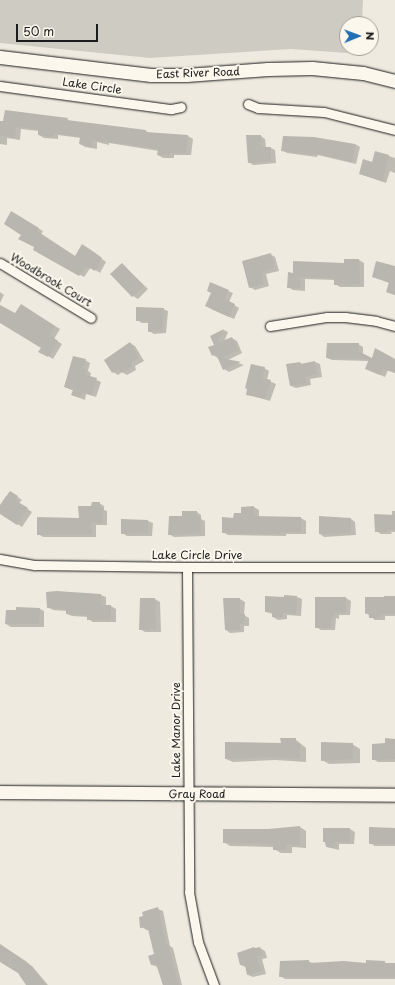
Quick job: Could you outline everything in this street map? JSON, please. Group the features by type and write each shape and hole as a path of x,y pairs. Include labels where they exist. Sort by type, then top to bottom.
{"street":[{"name":"East River Road","path":"0,57 152,75 186,75 268,69 312,68 363,73 395,81"},
{"name":"Lake Circle","path":"0,86 171,109 182,107"},
{"path":"248,104 258,108 324,112 395,130"},
{"name":"Woodbrook Court","path":"0,263 91,318"},
{"path":"270,326 326,317 345,317 376,321 395,326"},
{"name":"Lake Circle Drive","path":"0,559 35,565 395,567"},
{"name":"Lake Manor Drive","path":"187,567 189,892 198,942 214,985"},
{"name":"Gray Road","path":"0,792 395,795"}],"shaded area":[{"path":"0,0 363,0 362,16 339,16 339,52 291,49 150,58 0,43"}],"building":[{"path":"5,110 146,130 146,132 188,135 186,153 170,153 169,156 157,155 158,149 92,140 92,147 79,144 80,137 54,133 53,137 38,135 38,129 16,127 15,138 0,135 0,121 3,121"},
{"path":"246,135 261,135 261,147 271,147 271,161 248,163"},
{"path":"283,136 314,137 355,144 352,162 313,153 313,155 281,151"},
{"path":"375,151 389,155 382,181 359,174 363,159 372,162"},
{"path":"11,211 39,228 37,231 75,256 82,244 94,252 102,258 95,271 86,266 79,276 33,250 34,247 18,239 21,235 4,224"},
{"path":"271,253 274,268 262,272 264,284 249,288 242,261"},
{"path":"344,259 359,259 360,284 334,285 334,278 300,277 301,288 287,288 288,272 293,273 293,261 344,263"},
{"path":"376,261 395,266 395,295 386,292 389,282 372,277"},
{"path":"122,263 144,286 132,297 110,274"},
{"path":"210,282 229,290 224,299 235,304 229,317 205,306 211,293 207,291"},
{"path":"21,304 55,326 50,335 58,341 48,357 38,352 41,348 0,323 0,305 15,313"},
{"path":"136,307 164,308 162,331 148,332 148,321 136,321"},
{"path":"224,329 217,343 232,337 238,350 222,358 241,362 223,370 216,354 212,356 208,347 214,345 210,336"},
{"path":"130,342 139,358 131,363 132,367 122,373 119,369 112,373 104,360"},
{"path":"327,343 359,343 358,351 372,358 375,348 395,359 395,373 383,369 380,375 365,369 369,359 326,358"},
{"path":"73,356 86,359 83,368 87,370 86,375 97,378 92,395 82,392 80,398 71,395 73,390 64,387"},
{"path":"315,361 317,374 305,377 306,383 290,386 286,364 300,362 301,364"},
{"path":"251,364 265,367 262,378 271,380 265,399 246,395 247,389 245,388"},
{"path":"10,491 18,496 15,500 28,508 17,525 0,514 0,505"},
{"path":"92,502 100,502 100,508 103,508 102,523 91,523 92,534 37,535 37,517 79,518 78,506 91,506"},
{"path":"254,506 254,516 301,517 301,532 281,532 281,534 222,533 222,517 233,518 234,513 241,513 241,507"},
{"path":"182,511 197,511 197,517 201,517 200,533 168,535 169,516 182,516"},
{"path":"374,514 395,515 395,530 375,532"},
{"path":"319,516 351,518 351,533 319,534"},
{"path":"121,519 148,520 148,533 121,534"},
{"path":"56,591 101,594 101,605 111,605 111,619 87,620 87,615 66,614 66,609 47,608 46,592"},
{"path":"284,595 297,596 296,614 283,613 283,617 272,617 272,612 265,612 265,596 284,597"},
{"path":"395,596 395,614 380,614 380,618 369,618 369,613 365,614 365,597"},
{"path":"315,597 346,597 346,613 334,612 334,617 331,616 331,628 315,628"},
{"path":"140,598 155,598 156,629 139,630"},
{"path":"223,598 240,598 240,614 245,614 244,624 240,624 240,630 225,630"},
{"path":"16,607 40,608 39,624 5,624 6,610 16,610"},
{"path":"280,738 296,738 296,743 300,743 300,759 269,757 225,759 225,742 281,743"},
{"path":"385,738 395,739 395,759 372,760 372,744 385,743"},
{"path":"321,742 353,743 353,759 321,761"},
{"path":"300,826 300,845 286,844 286,850 273,850 273,844 223,843 223,829 268,829"},
{"path":"369,827 395,828 395,844 369,844"},
{"path":"323,828 350,828 350,842 335,842 334,848 326,847 325,842 323,842"},
{"path":"158,907 166,944 168,944 179,985 163,985 156,964 151,965 148,956 154,954 148,929 146,930 146,927 140,928 139,917 143,916 142,912"},
{"path":"0,944 27,962 46,985 26,985 18,973 0,962"},
{"path":"254,947 260,947 262,955 257,956 262,971 247,975 245,965 240,965 237,953"},
{"path":"309,960 309,963 344,961 366,963 366,960 385,961 385,963 395,963 395,977 279,977 280,961"}]}
